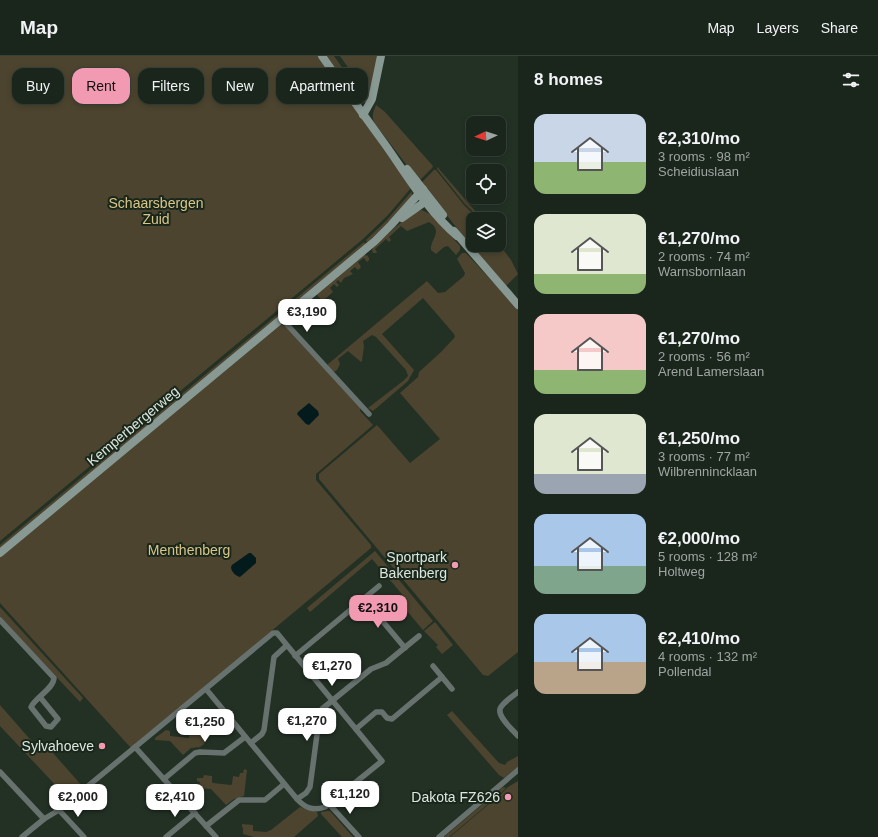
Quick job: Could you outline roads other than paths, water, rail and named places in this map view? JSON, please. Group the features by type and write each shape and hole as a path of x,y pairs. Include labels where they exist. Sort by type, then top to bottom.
{"main road":[{"path":"322,56 363,115 446,226 457,236 518,305"},
{"path":"363,115 372,99 381,56"},
{"name":"Kemperbergerweg","path":"0,553 375,240 391,225 420,191"},
{"name":"Kemperbergerweg","path":"391,225 427,200"}],"street":[{"path":"282,318 369,414"},
{"path":"295,656 379,586"},
{"path":"364,599 405,648"},
{"path":"0,620 54,678 52,684 31,705 31,708 46,726 49,727 58,719 40,697"},
{"path":"22,837 44,819 59,810 135,748 206,688 273,633 277,633 286,646 382,761 322,808 310,808 302,805 206,688"},
{"path":"297,799 310,787 320,712 332,700 371,669 386,663 419,636"},
{"path":"251,744 262,734 264,730 274,657 286,646"},
{"path":"433,666 452,689"},
{"path":"356,729 376,712 382,712 387,718 392,719 442,677"},
{"path":"518,692 500,707 499,711 501,717 518,736"},
{"path":"511,698 518,702"},
{"path":"164,779 195,753 224,753 245,737"},
{"path":"135,748 216,837"},
{"path":"439,837 518,770"},
{"path":"0,772 44,819"},
{"path":"206,826 239,800 265,800 284,784"},
{"path":"329,804 359,837"},
{"path":"59,810 84,837"},
{"path":"166,837 194,814"}],"water":[{"path":"309,403 318,411 319,415 309,425 306,424 297,414"},
{"path":"249,553 256,558 256,563 240,577 235,575 231,569 232,565"}],"place":[{"name":"Sportpark Bakenberg","path":"455,565"},
{"name":"Sylvahoeve","path":"102,746"},
{"name":"Dakota FZ626","path":"508,797"}],"park label":[{"name":"Schaarsbergen Zuid","path":"156,212"},
{"name":"Menthenberg","path":"189,550"}]}
